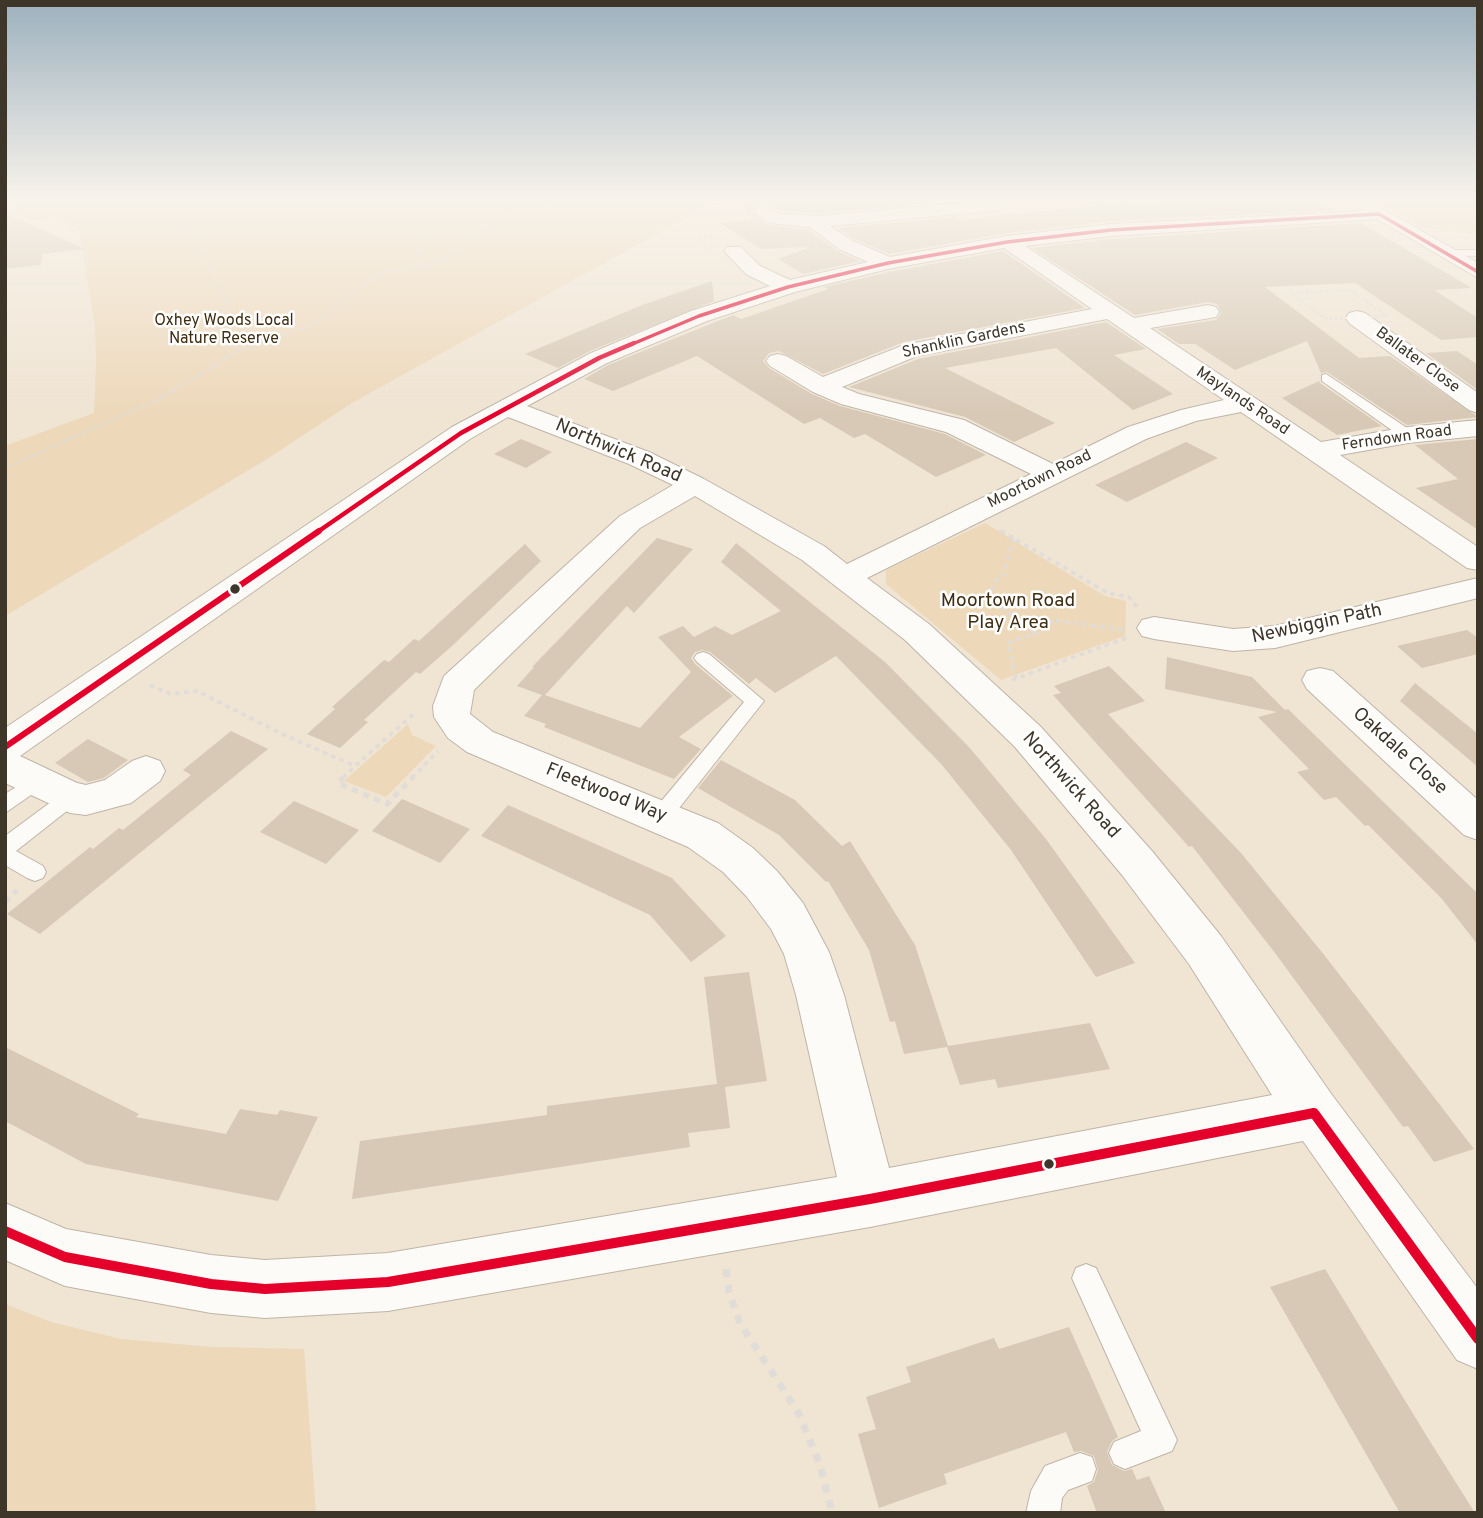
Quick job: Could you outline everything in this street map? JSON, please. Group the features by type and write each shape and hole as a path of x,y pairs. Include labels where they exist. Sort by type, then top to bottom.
{"street":[{"path":"755,271 788,288"},
{"path":"5,747 423,457 506,407 588,363 699,316 854,271"},
{"name":"Maylands Road","path":"1050,271 1478,561"},
{"name":"Shanklin Gardens","path":"822,387 867,366 912,350 1121,318 1208,312"},
{"name":"Ballater Close","path":"1357,317 1478,405"},
{"path":"778,361 822,387 850,399 955,426 1052,474"},
{"name":"Moortown Road","path":"845,577 1052,474 1165,423 1243,404"},
{"name":"Northwick Road","path":"506,407 639,458 772,527 845,577 917,632 981,693 1037,747 1138,863 1205,950 1314,1112 1460,1284 1478,1339"},
{"name":"Ferndown Road","path":"1317,451 1408,435 1478,428"},
{"path":"461,728 452,718 451,706 457,685 630,522 694,485"},
{"name":"Newbiggin Path","path":"1148,630 1234,640 1275,638 1478,588"},
{"name":"Oakdale Close","path":"1320,680 1478,824"},
{"name":"Fleetwood Way","path":"461,728 480,742 703,835 738,860 788,916 806,952 820,995 870,1199"},
{"path":"37,781 86,800 117,792 146,771"},
{"path":"5,1231 65,1256 211,1284 265,1289 387,1282 870,1199 1314,1112"}],"lane":[{"path":"1326,377 1408,435"},
{"path":"661,816 755,701 703,658"},
{"path":"5,805 37,781"},
{"path":"5,848 37,781"},
{"path":"5,855 35,872"},
{"path":"1086,1278 1161,1440 1125,1454"},
{"path":"1043,1513 1047,1491 1057,1478 1080,1469"}],"path":[{"path":"211,271 227,302 211,341 242,349"},
{"path":"5,468 159,399 242,349 313,324 380,273 395,271"},
{"path":"972,513 1108,593 1129,597 1148,630"},
{"path":"1013,538 1004,575 994,582 989,594 994,602 1036,633"},
{"path":"1016,678 1008,643 1036,633 1053,620 1148,630"},
{"path":"981,693 1148,630"},
{"path":"117,670 171,694 197,691 280,733 355,766"},
{"path":"457,685 413,714 338,783 387,804 461,728"},
{"path":"721,1223 729,1292 740,1323 799,1414 820,1465 832,1513"}],"green space":[{"name":"Oxhey Woods Local Nature Reserve","path":"86,271 590,271 352,403 267,459 5,616 5,446 94,413 95,327"},
{"name":"Moortown Road Play Area","path":"985,523 1105,596 1126,601 1125,636 1001,680 886,584 886,570"},
{"path":"408,724 412,735 436,746 386,797 344,781"},
{"path":"5,1304 51,1322 121,1339 212,1347 304,1349 316,1513 5,1513"}],"building":[{"path":"1032,271 1085,308 904,342 823,374 779,351 769,353 763,361 769,368 812,394 840,406 945,434 986,455 936,477 865,434 854,438 820,418 804,424 697,356 613,391 584,379 608,365 733,315 741,319 828,289 824,287 889,272"},
{"path":"1067,271 1443,271 1472,288 1434,290 1478,318 1478,337 1441,340 1355,283 1265,287 1359,358 1390,356 1478,417 1407,425 1327,372 1321,373 1307,341 1235,370 1195,344 1179,344 1157,329 1216,320 1221,313 1217,304 1208,302 1135,315"},
{"path":"712,281 714,301 590,351 558,368 525,354 642,305"},
{"path":"1106,322 1146,349 1114,355 1173,394 1133,410 1056,348 945,368 1055,423 1014,442 965,417 849,387 918,359"},
{"path":"1457,351 1478,365 1478,390 1426,353"},
{"path":"1319,381 1382,426 1337,435 1282,398"},
{"path":"521,439 552,452 526,468 494,454"},
{"path":"1478,439 1478,530 1416,488 1458,479 1415,445"},
{"path":"1186,442 1218,458 1127,502 1095,485"},
{"path":"657,538 693,549 634,613 627,606 545,695 640,728 691,672 658,637 683,626 694,637 715,626 732,635 781,611 721,562 736,543 885,662 969,747 1046,839 1135,963 1096,977 1011,850 942,765 836,656 775,693 756,678 749,684 710,652 695,652 691,658 695,664 733,696 679,737 701,749 674,779 544,727 546,724 524,716 542,695 517,686 532,667"},
{"path":"525,544 541,561 452,646 420,674 416,672 364,720 368,722 340,748 307,734 335,709 332,707 384,660 389,662 414,639 419,641"},
{"path":"1467,630 1478,638 1478,654 1422,668 1397,646"},
{"path":"1167,657 1252,677 1285,710 1288,709 1478,894 1478,945 1442,899 1368,825 1365,826 1336,797 1324,800 1297,772 1309,769 1258,717 1277,712 1165,689"},
{"path":"1109,666 1145,701 1108,714 1241,853 1325,956 1474,1149 1434,1162 1408,1126 1403,1127 1275,953 1192,846 1189,847 1053,695 1061,693 1054,686"},
{"path":"1415,683 1478,734 1478,767 1400,701"},
{"path":"231,731 268,749 40,934 7,914 90,847 93,849 119,828 123,830 191,775 183,770"},
{"path":"88,739 128,760 104,778 88,782 55,763"},
{"path":"721,760 795,800 842,846 850,841 915,945 948,1046 1090,1023 1110,1069 998,1088 995,1079 960,1085 947,1047 904,1054 895,1021 890,1022 869,950 828,881 779,835 698,788"},
{"path":"402,799 470,829 440,863 372,831"},
{"path":"294,801 359,830 326,864 260,832"},
{"path":"508,805 672,878 726,936 691,962 650,915 481,836"},
{"path":"749,972 767,1081 725,1087 730,1128 688,1133 690,1147 352,1199 360,1141 547,1115 547,1106 717,1084 704,977"},
{"path":"5,1047 139,1114 136,1117 226,1134 240,1109 277,1115 280,1110 318,1117 278,1201 86,1164 5,1121"},
{"path":"1325,1269 1475,1513 1400,1513 1270,1287"},
{"path":"1069,1327 1118,1437 1112,1441 1107,1452 1112,1465 1124,1471 1132,1469 1137,1480 1149,1476 1166,1513 1097,1513 1087,1486 1094,1482 1098,1470 1094,1456 1081,1451 1074,1452 1066,1432 944,1474 947,1484 879,1508 858,1434 876,1429 866,1397 911,1382 906,1367 994,1338 999,1349"}],"transit line":[{"path":"5,747 461,433 599,358 699,316 788,287 855,271"},
{"path":"1314,1113 1478,1339"},
{"path":"5,1231 65,1257 211,1284 265,1289 388,1282 870,1199 1314,1113"}]}
